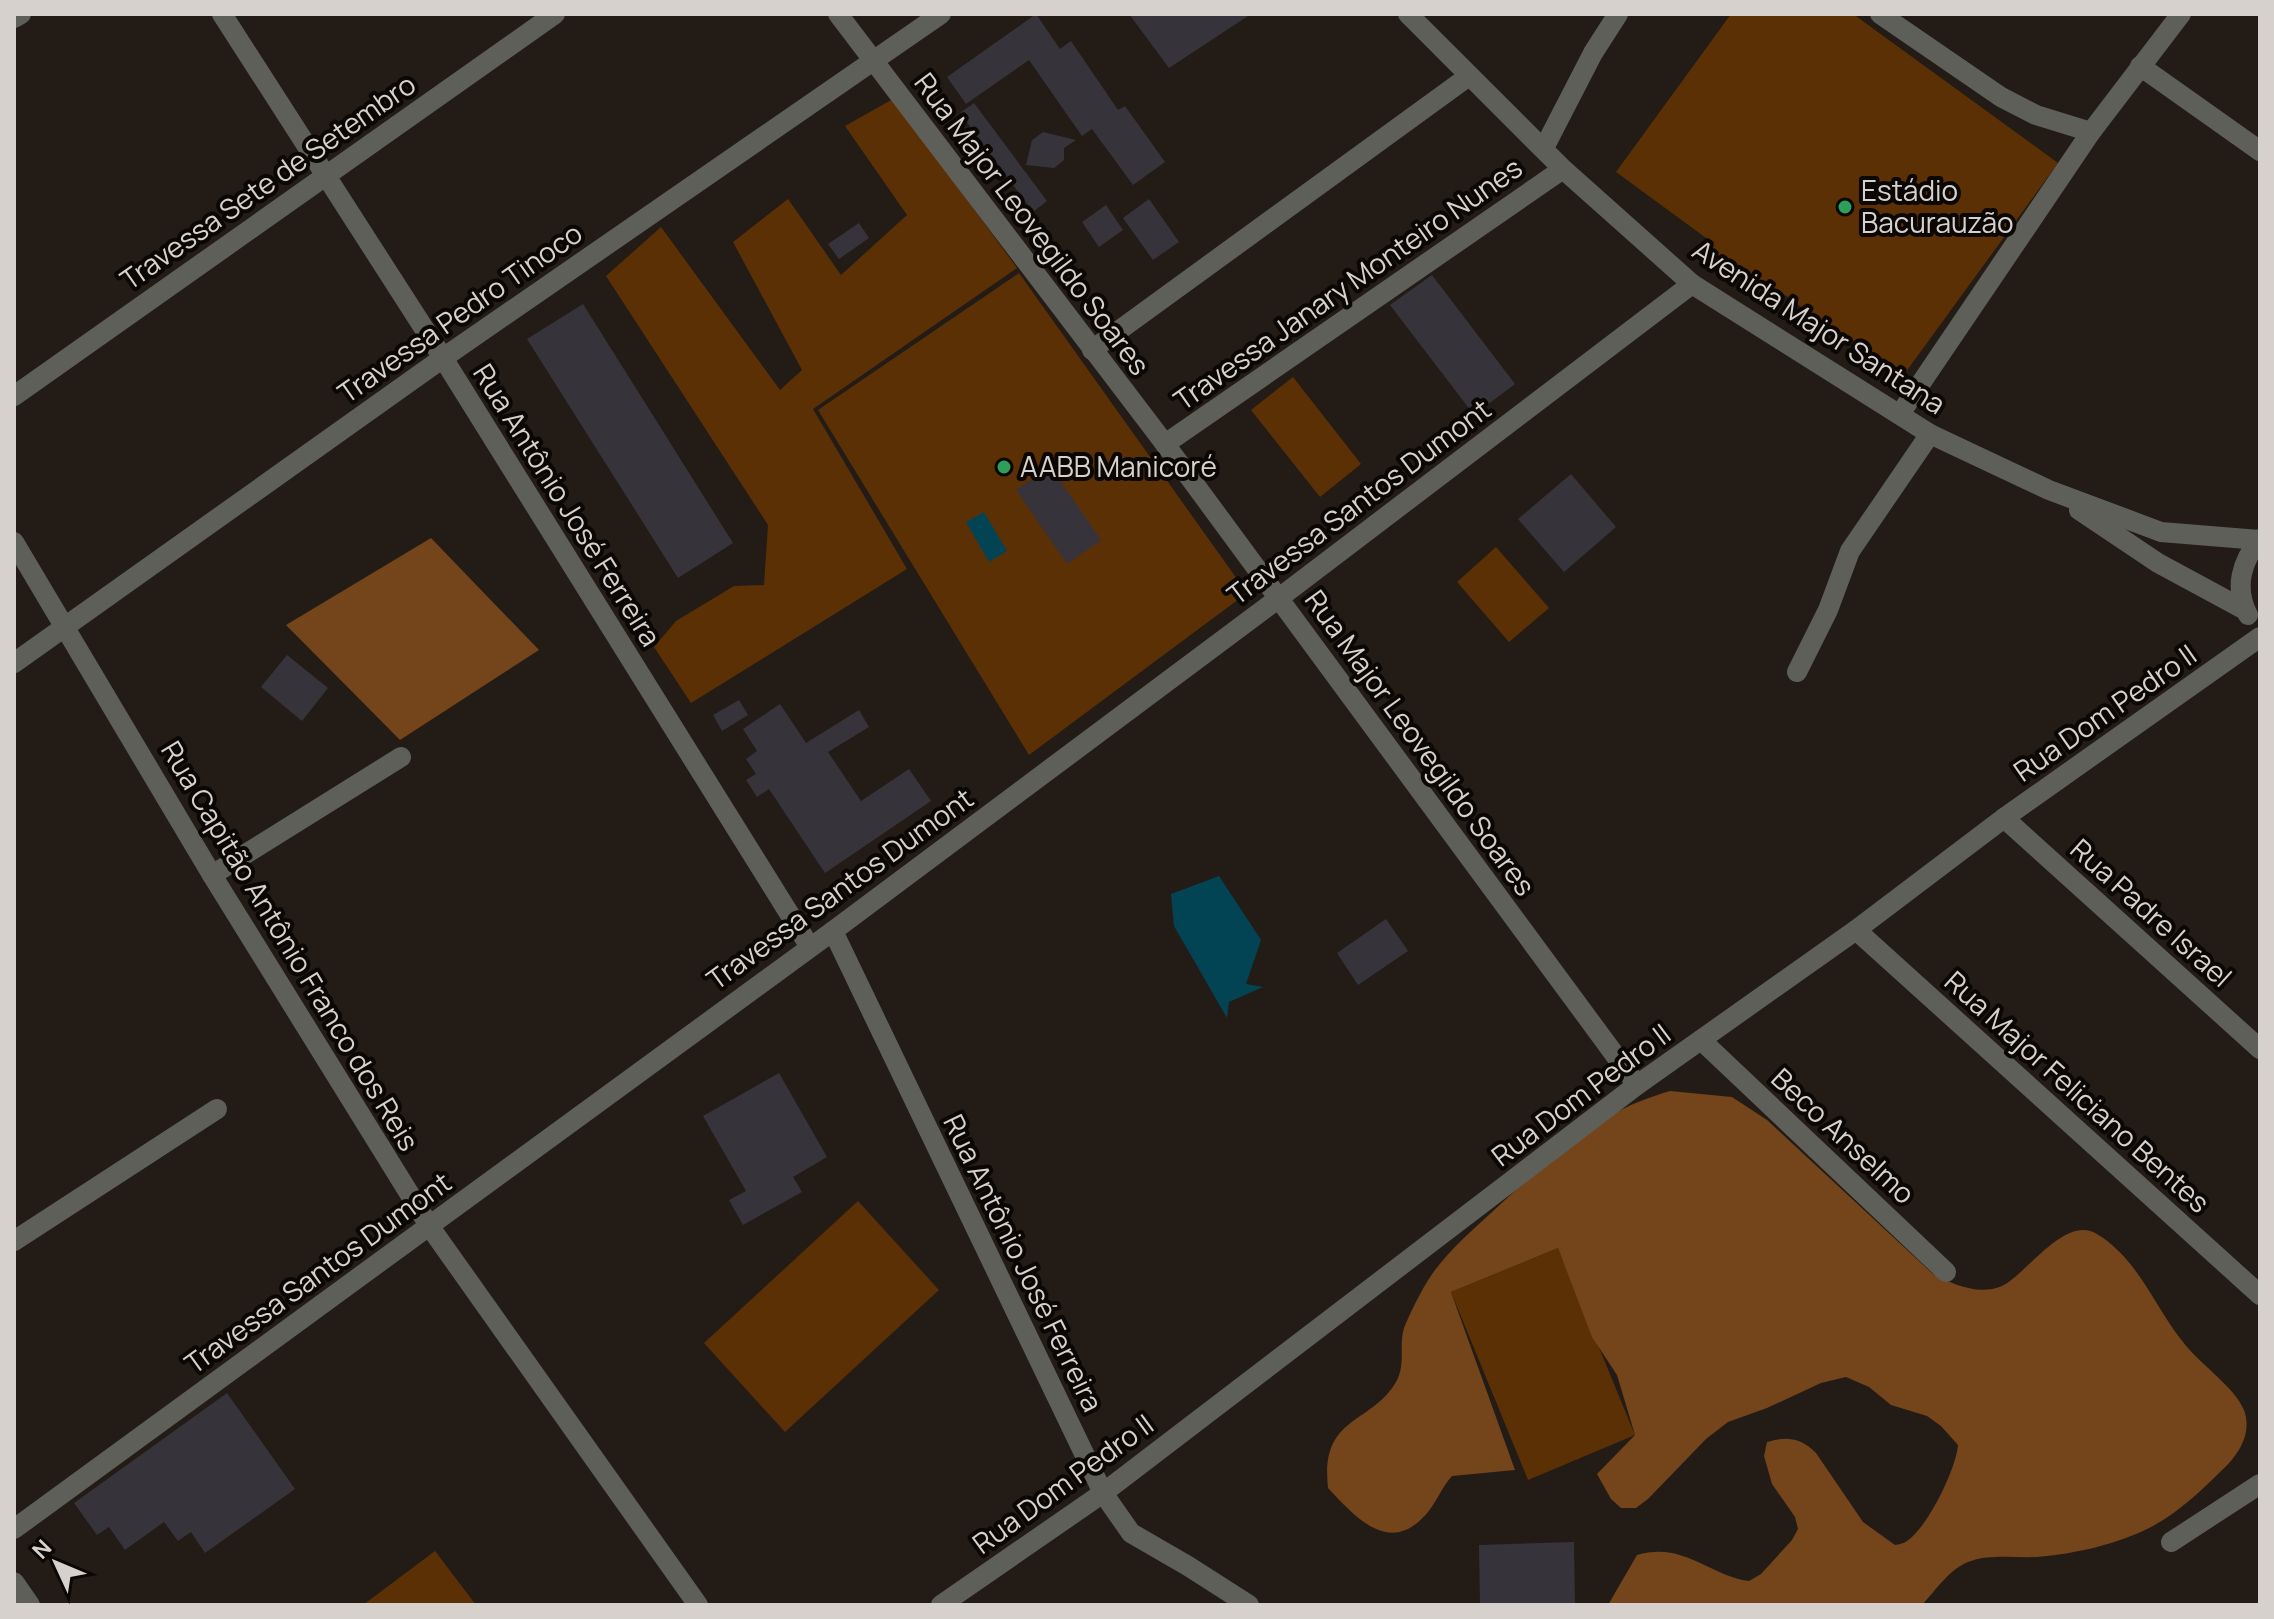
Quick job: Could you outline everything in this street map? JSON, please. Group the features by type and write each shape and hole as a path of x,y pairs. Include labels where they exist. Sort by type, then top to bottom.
{"street":[{"path":"14,18 21,14"},
{"name":"Rua Antônio José Ferreira","path":"222,14 443,358 810,947"},
{"name":"Travessa Sete de Setembro","path":"14,396 555,14"},
{"name":"Rua Major Leovegildo Soares","path":"838,14 1165,444 1637,1085"},
{"name":"Travessa Pedro Tinoco","path":"14,663 443,358 941,14"},
{"name":"Avenida Major Santana","path":"1408,14 1563,169 1692,284 1930,434 2049,490 2161,532 2259,540"},
{"path":"1544,148 1593,53 1618,14"},
{"path":"1880,14 2001,97 2036,115 2091,132"},
{"path":"1900,414 2091,132 2181,14"},
{"path":"2140,66 2260,151"},
{"path":"1092,350 1469,76"},
{"name":"Travessa Janary Monteiro Nunes","path":"1165,444 1563,169"},
{"name":"Travessa Santos Dumont","path":"14,1529 833,931 1692,284"},
{"path":"1797,672 1828,610 1850,551 1930,434"},
{"name":"Avenida Major Santana","path":"2049,490 2158,563 2245,610"},
{"path":"2259,540 2247,556 2241,574 2240,592 2245,610 2260,631"},
{"name":"Rua Capitão Antônio Franco dos Reis","path":"14,542 212,875 430,1227 698,1605"},
{"name":"Rua Dom Pedro II","path":"941,1605 1103,1493 1637,1085 1856,930 2004,818 2260,637"},
{"path":"212,875 401,757"},
{"name":"Rua Padre Israel","path":"2004,818 2260,1049"},
{"name":"Rua Major Feliciano Bentes","path":"1856,930 2260,1295"},
{"name":"Rua Antônio José Ferreira","path":"833,931 1103,1493 1131,1533 1249,1605"},
{"name":"Beco Anselmo","path":"1701,1040 1946,1272"},
{"path":"14,1241 217,1109"},
{"path":"2171,1542 2260,1484"},
{"path":"14,1582 30,1605"}],"shaded area":[{"name":"Estádio Bacurauzão","path":"1731,14 1853,14 2058,163 1900,380 1778,290 1772,299 1707,251 1713,243 1616,172"},
{"path":"893,99 1017,268 813,409 907,569 691,703 654,647 676,621 734,586 764,585 768,525 606,276 661,227 780,390 802,370 733,242 788,199 841,275 907,215 845,126"},
{"name":"AABB Manicoré","path":"1019,273 1247,593 1029,755 818,410"},
{"path":"1293,377 1361,464 1320,497 1251,410"},
{"path":"431,538 539,650 400,740 286,625"},
{"path":"1496,547 1549,608 1509,642 1457,582"},
{"path":"1670,1091 1732,1097 1767,1120 1933,1274 1957,1285 1984,1290 2002,1286 2059,1239 2085,1230 2097,1234 2125,1258 2187,1347 2240,1402 2246,1428 2237,1453 2188,1502 2140,1532 2111,1543 2066,1553 1971,1561 1950,1574 1922,1605 1608,1605 1637,1555 1668,1552 1682,1555 1734,1578 1749,1581 1761,1574 1798,1529 1795,1517 1772,1484 1764,1456 1767,1442 1793,1440 1810,1448 1863,1522 1895,1545 1906,1542 1915,1534 1932,1511 1952,1468 1958,1445 1927,1416 1891,1405 1869,1387 1846,1377 1821,1383 1728,1422 1706,1439 1648,1499 1636,1508 1621,1508 1611,1499 1597,1474 1635,1435 1617,1375 1592,1337 1558,1248 1451,1292 1515,1470 1452,1476 1428,1512 1401,1532 1388,1532 1363,1521 1328,1488 1332,1447 1339,1434 1386,1396 1396,1382 1401,1367 1403,1330 1435,1270 1505,1200 1578,1139 1623,1109"},
{"path":"858,1201 939,1290 785,1432 704,1343"},
{"path":"1558,1248 1635,1435 1528,1480 1451,1292"},
{"path":"435,1551 476,1605 363,1605"}],"water":[{"path":"984,512 1007,551 989,562 966,522"},
{"path":"1219,876 1261,940 1246,984 1263,987 1229,1002 1227,1018 1174,926 1171,894"}],"building":[{"path":"1036,14 1060,49 1071,41 1118,110 1125,106 1165,162 1133,185 1092,129 1082,136 1029,60 966,104 947,77"},
{"path":"1129,14 1251,14 1169,68"},
{"path":"974,103 1047,201 1033,212 960,113"},
{"path":"1043,132 1076,140 1064,148 1064,160 1054,168 1026,165 1032,140"},
{"path":"1149,199 1179,242 1153,260 1123,218"},
{"path":"1106,205 1123,230 1099,247 1082,222"},
{"path":"859,223 869,238 839,259 828,244"},
{"path":"1432,275 1515,384 1474,415 1390,305"},
{"path":"583,304 733,543 678,578 527,339"},
{"path":"1050,466 1101,540 1067,564 1016,490"},
{"path":"1571,474 1616,527 1564,572 1518,519"},
{"path":"287,655 328,688 302,721 261,687"},
{"path":"739,700 748,715 722,731 713,715"},
{"path":"780,704 806,743 859,710 869,727 828,752 861,801 909,769 931,801 825,873 769,789 757,797 746,780 756,774 746,759 757,751 743,729"},
{"path":"1386,919 1408,951 1358,985 1337,953"},
{"path":"779,1073 827,1157 793,1177 802,1192 743,1225 729,1200 746,1191 703,1116"},
{"path":"227,1393 295,1489 205,1553 191,1532 178,1541 164,1522 125,1550 109,1527 97,1535 74,1503"},
{"path":"1574,1542 1575,1605 1480,1605 1479,1545"}],"place":[{"name":"Estádio Bacurauzão","path":"1845,207"},
{"name":"AABB Manicoré","path":"1004,467"}]}
